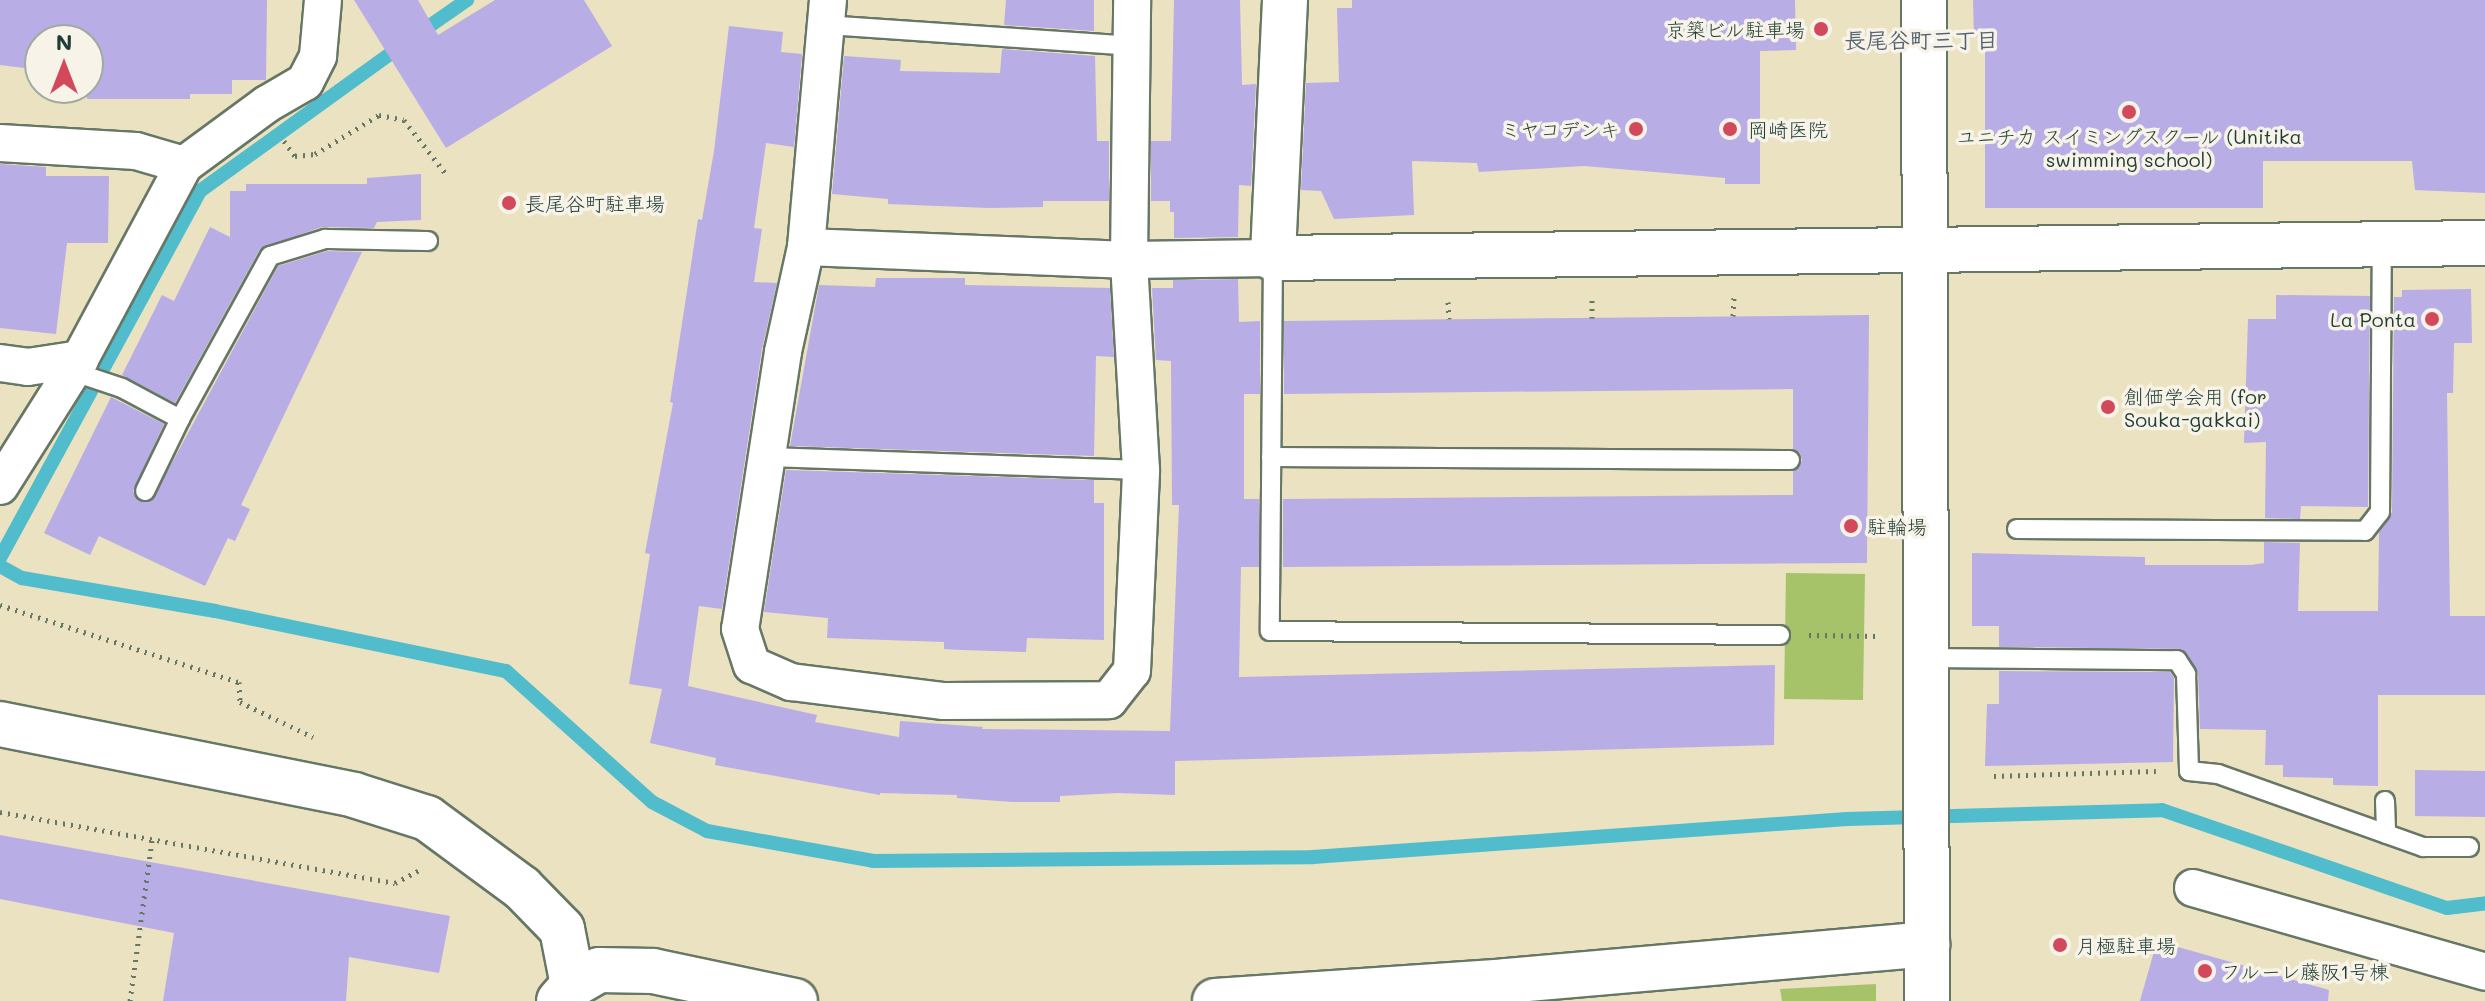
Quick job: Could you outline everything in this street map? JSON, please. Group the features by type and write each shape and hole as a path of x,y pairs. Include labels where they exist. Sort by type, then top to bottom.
{"street":[{"path":"0,486 76,370 184,165 267,104 305,82 318,56 323,0"},
{"path":"827,13 806,247 783,352 740,629 752,665 791,682 944,701 1109,700 1132,671 1141,470 1129,260 1132,0"},
{"path":"1273,258 1285,0"},
{"path":"1924,0 1927,1001"},
{"path":"0,143 136,151 184,165"},
{"path":"806,247 1129,260 2485,243"},
{"path":"0,363 76,370"},
{"path":"0,724 354,795 427,818 522,888 562,929 566,993"},
{"path":"2193,888 2485,972"},
{"path":"1215,1001 1521,980 1927,944"},
{"path":"566,993 599,970 653,971 795,1001"}],"lane":[{"path":"827,13 1132,46"},
{"path":"145,491 180,419 270,256 325,239 428,241"},
{"path":"2017,529 2365,531 2380,512 2382,244"},
{"path":"1273,258 1270,631 1780,635"},
{"path":"76,370 180,419"},
{"path":"769,457 1141,470"},
{"path":"1271,457 1790,460"},
{"path":"1927,658 2177,660 2186,674 2189,771 2218,774 2423,847 2469,847"},
{"path":"2385,801 2386,834"}],"path":[{"path":"285,144 295,156 315,154 379,115 404,120 446,174"},
{"path":"0,605 239,682 240,702 322,742"},
{"path":"1780,635 1888,636"},
{"path":"1994,776 2189,771"},
{"path":"0,812 395,883 464,846"},
{"path":"130,1001 152,840"}],"green space":[{"path":"1786,573 1865,574 1863,700 1784,699"},
{"path":"1876,984 1876,1001 1782,1001 1780,989"}],"building":[{"path":"0,0 267,0 266,80 232,80 232,94 190,94 190,99 104,99 104,24 24,24 24,68 0,65"},
{"path":"354,0 418,0 438,35 495,0 584,0 612,46 446,148"},
{"path":"1006,0 1094,0 1094,31 1004,25"},
{"path":"1174,0 1240,0 1242,85 1256,84 1251,186 1239,185 1238,237 1174,238 1174,212 1170,212 1170,201 1151,201 1151,141 1171,141"},
{"path":"1352,0 1795,0 1796,50 1760,51 1760,184 1725,184 1725,178 1584,166 1479,172 1477,163 1412,161 1414,215 1334,219 1321,191 1301,190 1306,83 1339,82 1337,8 1352,8"},
{"path":"1973,0 2485,0 2485,193 2415,190 2412,161 2263,161 2263,208 1985,208 1985,37 1974,37"},
{"path":"729,26 783,32 781,52 802,54 794,147 766,143 754,228 762,229 754,282 777,283 762,349 722,609 699,606 688,686 817,715 815,722 899,737 900,721 982,729 1170,731 1179,505 1172,505 1171,361 1156,360 1152,288 1173,288 1173,280 1238,279 1239,322 1260,321 1260,394 1244,394 1244,499 1259,499 1259,567 1241,567 1239,677 1775,665 1774,745 1175,761 1175,795 1118,793 1060,796 1060,802 1013,802 957,798 957,795 880,795 715,765 716,758 650,743 662,689 629,684 650,554 645,553 673,403 670,402 698,219 702,220 714,151"},
{"path":"1002,49 1095,56 1097,141 1109,141 1109,201 1043,201 1043,207 989,208 888,204 888,199 832,194 844,56 901,60 900,71 1000,73"},
{"path":"0,164 46,167 46,176 109,176 108,243 67,243 56,334 0,328"},
{"path":"421,174 421,220 377,222 374,228 322,227 260,249 175,403 122,375 162,295 174,301 210,227 230,237 230,191 246,191 246,184 367,184 367,178"},
{"path":"327,251 362,252 241,505 250,509 235,541 228,538 205,586 99,536 90,555 44,533 111,397 164,424 133,491 139,501 152,500 278,266"},
{"path":"876,278 965,278 965,285 1110,288 1114,357 1096,356 1094,456 790,446 819,285 875,287"},
{"path":"2471,289 2472,343 2454,343 2453,393 2447,393 2450,616 2485,616 2485,695 2378,695 2378,786 2333,785 2333,778 2283,777 2283,765 2265,765 2266,730 2200,729 2198,673 2182,649 1999,647 1999,626 1972,626 1972,553 2145,557 2145,565 2251,565 2264,563 2264,542 2300,543 2298,611 2378,611 2379,532 2392,512 2394,297 2402,297 2402,290"},
{"path":"2276,295 2370,296 2368,507 2301,506 2300,519 2265,518 2266,442 2244,443 2248,319 2276,319"},
{"path":"1869,315 1867,563 1283,567 1283,499 1793,495 1793,471 1802,461 1800,453 1793,449 1793,389 1284,394 1284,321"},
{"path":"786,470 1094,480 1094,503 1104,503 1104,640 1027,638 1026,652 944,649 944,642 827,638 828,618 764,612"},
{"path":"1999,671 2170,672 2174,678 2173,762 1985,766 1987,704 1999,704"},
{"path":"2415,770 2485,771 2485,817 2415,816"},
{"path":"0,835 450,916 439,973 349,957 346,1001 163,1001 174,933 0,899"},
{"name":"フルーレ藤阪1号棟","path":"2157,941 2329,990 2328,1001 2140,1001"}],"waterway":[{"path":"418,34 467,0"},
{"path":"0,558 200,191 401,46"},
{"path":"0,566 22,578 215,611 506,671 652,802 707,831 873,861 1313,857 1847,819 2162,810 2447,908 2485,903"}],"place":[{"name":"京築ビル駐車場","path":"1821,29"},
{"name":"ユニチカ スイミングスクール (Unitika swimming school)","path":"2129,112"},
{"name":"ミヤコデンキ","path":"1636,129"},
{"name":"岡崎医院","path":"1730,129"},
{"name":"長尾谷町駐車場","path":"509,203"},
{"name":"La Ponta","path":"2432,319"},
{"name":"創価学会用 (for Souka-gakkai)","path":"2108,407"},
{"name":"駐輪場","path":"1851,526"},
{"name":"月極駐車場","path":"2060,945"},
{"name":"フルーレ藤阪1号棟","path":"2205,971"}],"district":[{"name":"長尾谷町三丁目","path":"1921,40"}]}
